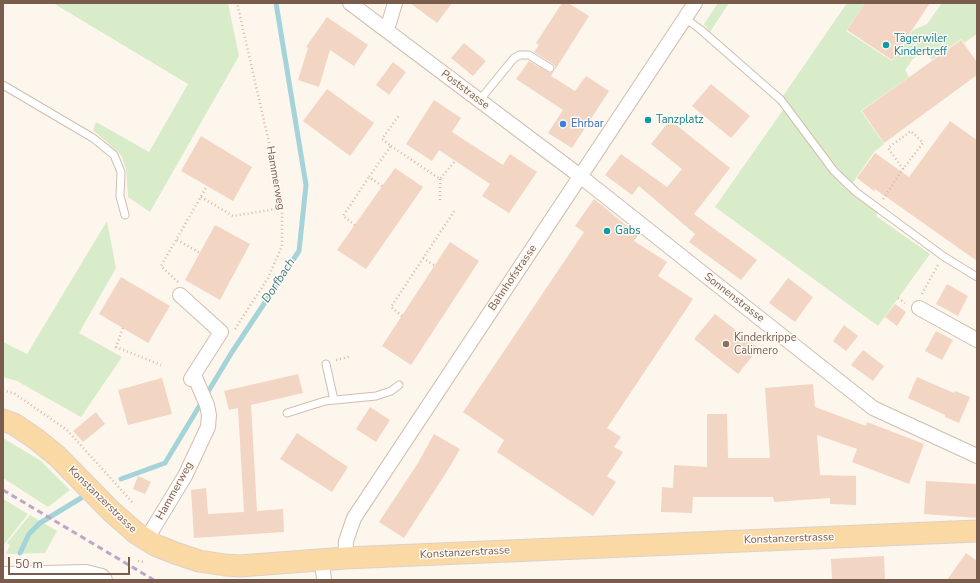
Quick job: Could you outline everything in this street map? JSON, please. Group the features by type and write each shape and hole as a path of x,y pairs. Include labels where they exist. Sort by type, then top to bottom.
{"main road":[{"name":"Konstanzerstrasse","path":"3,420 14,424 57,456 128,527 146,540 175,553 213,564 323,570 345,558 977,532"}],"street":[{"name":"Poststrasse","path":"350,3 580,176"},
{"path":"385,29 389,23 395,3"},
{"name":"Bahnhofstrasse","path":"345,558 346,541 354,518 695,3"},
{"name":"Sonnenstrasse","path":"580,176 873,408 977,456"},
{"path":"181,291 221,332"},
{"path":"917,307 977,340"},
{"name":"Hammerweg","path":"146,540 185,476 208,427 209,415 207,405 201,391 192,377 221,332"},
{"path":"3,574 86,572 102,576 105,580"}],"lane":[{"path":"685,18 701,30 781,100 834,171 856,192 943,256 977,277"},
{"path":"479,100 514,58 520,55 529,55 550,68"},
{"path":"3,85 93,138 114,156 121,172 120,196 125,215"},
{"path":"326,364 334,400"},
{"path":"287,413 334,400 376,396 391,392 399,385"}],"path":[{"name":"Hammerweg","path":"221,332 232,332 268,278 282,246 282,208 273,160 237,3"},
{"path":"400,114 382,139 440,179"},
{"path":"886,196 903,169 923,143 911,131 888,148 903,169"},
{"path":"355,225 343,216 391,146"},
{"path":"440,200 440,179 455,161"},
{"path":"369,177 382,186"},
{"path":"181,291 161,266 207,186"},
{"path":"201,196 233,216 282,208"},
{"path":"402,316 391,307 455,210"},
{"path":"177,240 200,253"},
{"path":"898,298 913,310 917,307 943,256"},
{"path":"423,258 435,266"},
{"path":"123,328 116,346 160,365"},
{"path":"3,390 15,394 67,430 106,472 122,492"}],"green space":[{"path":"53,3 228,3 239,56 150,212 128,197 126,169 121,155 93,130 96,122 149,152 188,84"},
{"path":"718,3 729,3 710,32 704,24"},
{"path":"847,3 865,3 846,31 892,61 913,30 927,24 942,3 977,3 977,34 964,43 961,39 932,60 925,50 912,60 905,70 909,77 861,111 884,144 874,152 852,184 828,157 783,96"},
{"path":"783,110 789,115 827,169 847,190 878,212 876,216 930,254 878,326 715,207"},
{"path":"107,221 116,268 79,333 122,357 81,417 17,381 3,377 3,342 27,354"},
{"path":"3,438 41,461 70,490 48,507 3,478"},
{"path":"3,499 28,514 3,546"},
{"path":"30,515 57,531 45,553 6,554 10,545 7,543"}],"building":[{"path":"410,3 452,3 437,23"},
{"path":"562,3 568,3 589,16 555,70 555,66 553,64 534,52 539,45 536,43"},
{"name":"Tägerwiler Kindertreff","path":"865,3 930,3 892,60 847,30"},
{"path":"327,17 368,45 354,66 330,50 319,87 298,80 308,48 306,47"},
{"path":"961,40 977,62 977,75 884,143 862,111"},
{"path":"464,43 486,61 473,76 451,58"},
{"path":"529,61 550,73 554,71 551,76 575,91 586,76 609,91 572,148 548,133 563,110 516,79"},
{"path":"393,62 406,72 389,95 376,85"},
{"path":"711,84 750,116 731,138 692,106"},
{"path":"327,89 374,123 350,156 303,121"},
{"path":"434,100 461,118 452,132 503,165 510,154 537,172 509,213 482,196 490,184 439,150 432,161 406,144"},
{"path":"670,120 730,168 694,214 757,260 741,280 689,242 695,234 639,186 632,195 605,175 621,154 667,187 682,169 651,144"},
{"path":"950,121 977,140 977,261 857,178 875,153 909,177"},
{"path":"201,136 252,167 233,201 181,171"},
{"path":"395,168 423,187 366,269 337,250"},
{"path":"594,199 638,235 634,241 667,262 658,276 693,299 607,428 621,437 614,447 623,452 607,476 616,482 593,516 497,452 504,440 463,412 584,232 575,226"},
{"path":"215,225 250,244 220,300 185,280"},
{"path":"450,242 479,261 411,365 382,346"},
{"path":"121,277 170,306 148,343 99,314"},
{"path":"788,278 813,297 795,322 769,303"},
{"path":"947,284 968,296 958,316 936,304"},
{"path":"895,304 906,312 897,326 885,317"},
{"name":"Kinderkrippe Calimero","path":"715,314 759,348 738,374 694,339"},
{"path":"844,325 858,336 846,351 833,341"},
{"path":"936,331 953,340 942,360 925,351"},
{"path":"863,350 884,366 873,381 851,365"},
{"path":"298,374 303,393 251,405 257,511 283,509 284,532 194,538 191,490 206,488 208,514 244,512 238,408 229,410 224,391"},
{"path":"917,377 954,393 955,391 970,397 959,423 908,398"},
{"path":"162,378 172,414 128,425 118,390"},
{"path":"813,384 815,407 866,426 867,422 924,444 909,484 852,462 857,449 817,435 820,475 856,476 856,505 830,504 830,498 774,502 773,497 693,497 692,513 661,512 662,487 673,488 674,465 707,467 707,414 727,414 728,458 770,458 765,388"},
{"path":"370,407 390,420 376,442 356,429"},
{"path":"96,412 105,424 83,442 73,431"},
{"path":"297,433 348,467 332,492 280,459"},
{"path":"434,434 460,449 404,538 379,522 418,463"},
{"path":"138,476 151,482 145,494 133,489"},
{"path":"926,481 977,484 977,518 924,514"},
{"path":"966,553 977,561 977,580 947,580"},
{"path":"884,556 885,580 832,580 831,559"}],"waterway":[{"name":"Dorfbach","path":"121,479 165,463 232,352 299,251 306,185 276,3"},
{"name":"Dorfbach","path":"20,553 29,534 40,523 81,498"}],"railway":[{"path":"3,490 154,580"}],"place":[{"name":"Tägerwiler Kindertreff","path":"886,45"},
{"name":"Tanzplatz","path":"648,120"},
{"name":"Ehrbar","path":"563,124"},
{"name":"Gabs","path":"607,231"},
{"name":"Kinderkrippe Calimero","path":"726,344"}]}
